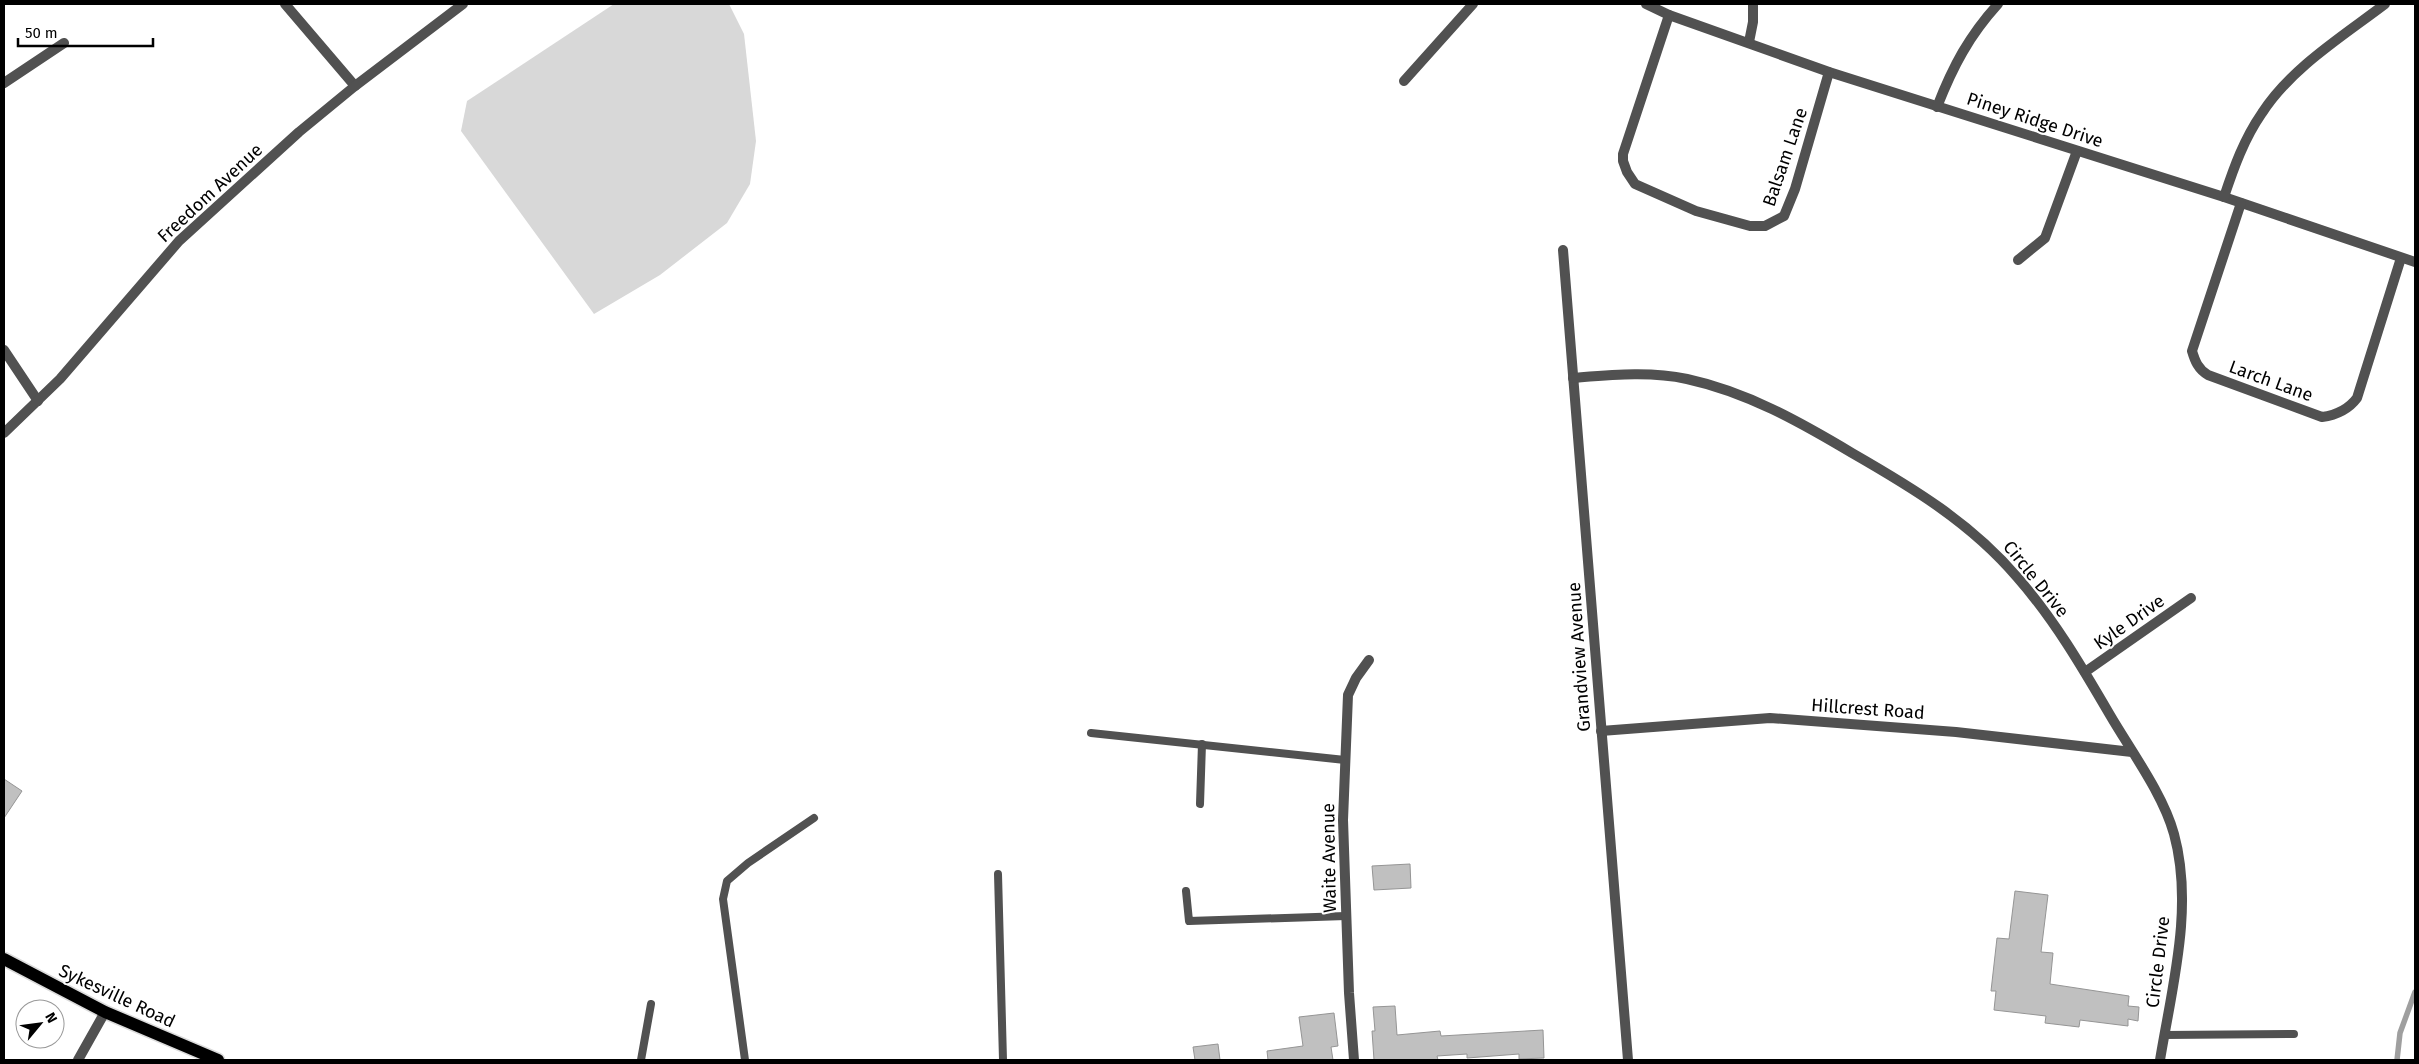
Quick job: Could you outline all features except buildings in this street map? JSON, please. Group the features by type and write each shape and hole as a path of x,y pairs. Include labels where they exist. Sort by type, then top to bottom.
{"main road":[{"name":"Sykesville Road","path":"4,959 105,1012 218,1060"}],"street":[{"path":"285,4 355,86"},
{"name":"Freedom Avenue","path":"4,433 38,401 180,241 299,132 355,86 463,4"},
{"path":"1404,80 1473,4"},
{"name":"Piney Ridge Drive","path":"1646,4 1669,15 1829,72 2224,197 2415,262"},
{"path":"1748,42 1753,22 1753,4"},
{"path":"1938,107 1953,67 1973,34 1998,4"},
{"path":"2224,197 2244,145 2263,111 2276,95 2317,57 2384,4"},
{"name":"Balsam Lane","path":"1669,15 1627,138 1623,161 1635,184 1696,211 1750,226 1765,226 1784,216 1795,189 1829,72"},
{"path":"4,83 64,43"},
{"path":"2018,260 2045,238 2077,151"},
{"name":"Larch Lane","path":"2240,203 2192,350 2195,362 2201,371 2208,375 2322,417 2333,416 2342,412 2356,398 2401,258"},
{"name":"Grandview Avenue","path":"1563,250 1628,1060"},
{"path":"4,350 38,401"},
{"name":"Circle Drive","path":"1573,378 1622,375 1667,376 1715,387 1761,403 1792,418 1903,481 1965,525 1991,549 2043,609 2084,672 2132,752 2165,811 2174,833 2178,864 2180,932 2160,1060"},
{"name":"Kyle Drive","path":"2084,672 2191,598"},
{"name":"Waite Avenue","path":"1354,1060 1342,820 1348,695 1356,678 1369,660"},
{"name":"Hillcrest Road","path":"1601,731 1770,718 1956,732 2132,752"},
{"path":"78,1060 105,1012"}],"lane":[{"path":"1091,733 1345,760"},
{"path":"1200,804 1202,744"},
{"path":"745,1060 723,899 727,881 748,863 814,818"},
{"path":"998,874 1003,1060"},
{"path":"1186,891 1189,922 1346,916"},
{"path":"641,1060 651,1004"},
{"path":"2164,1035 2294,1034"}],"shaded area":[{"path":"614,4 729,4 744,34 756,141 750,184 727,223 660,275 594,314 461,131 467,101"}],"waterway":[{"path":"2397,1060 2400,1033 2415,992"}]}
